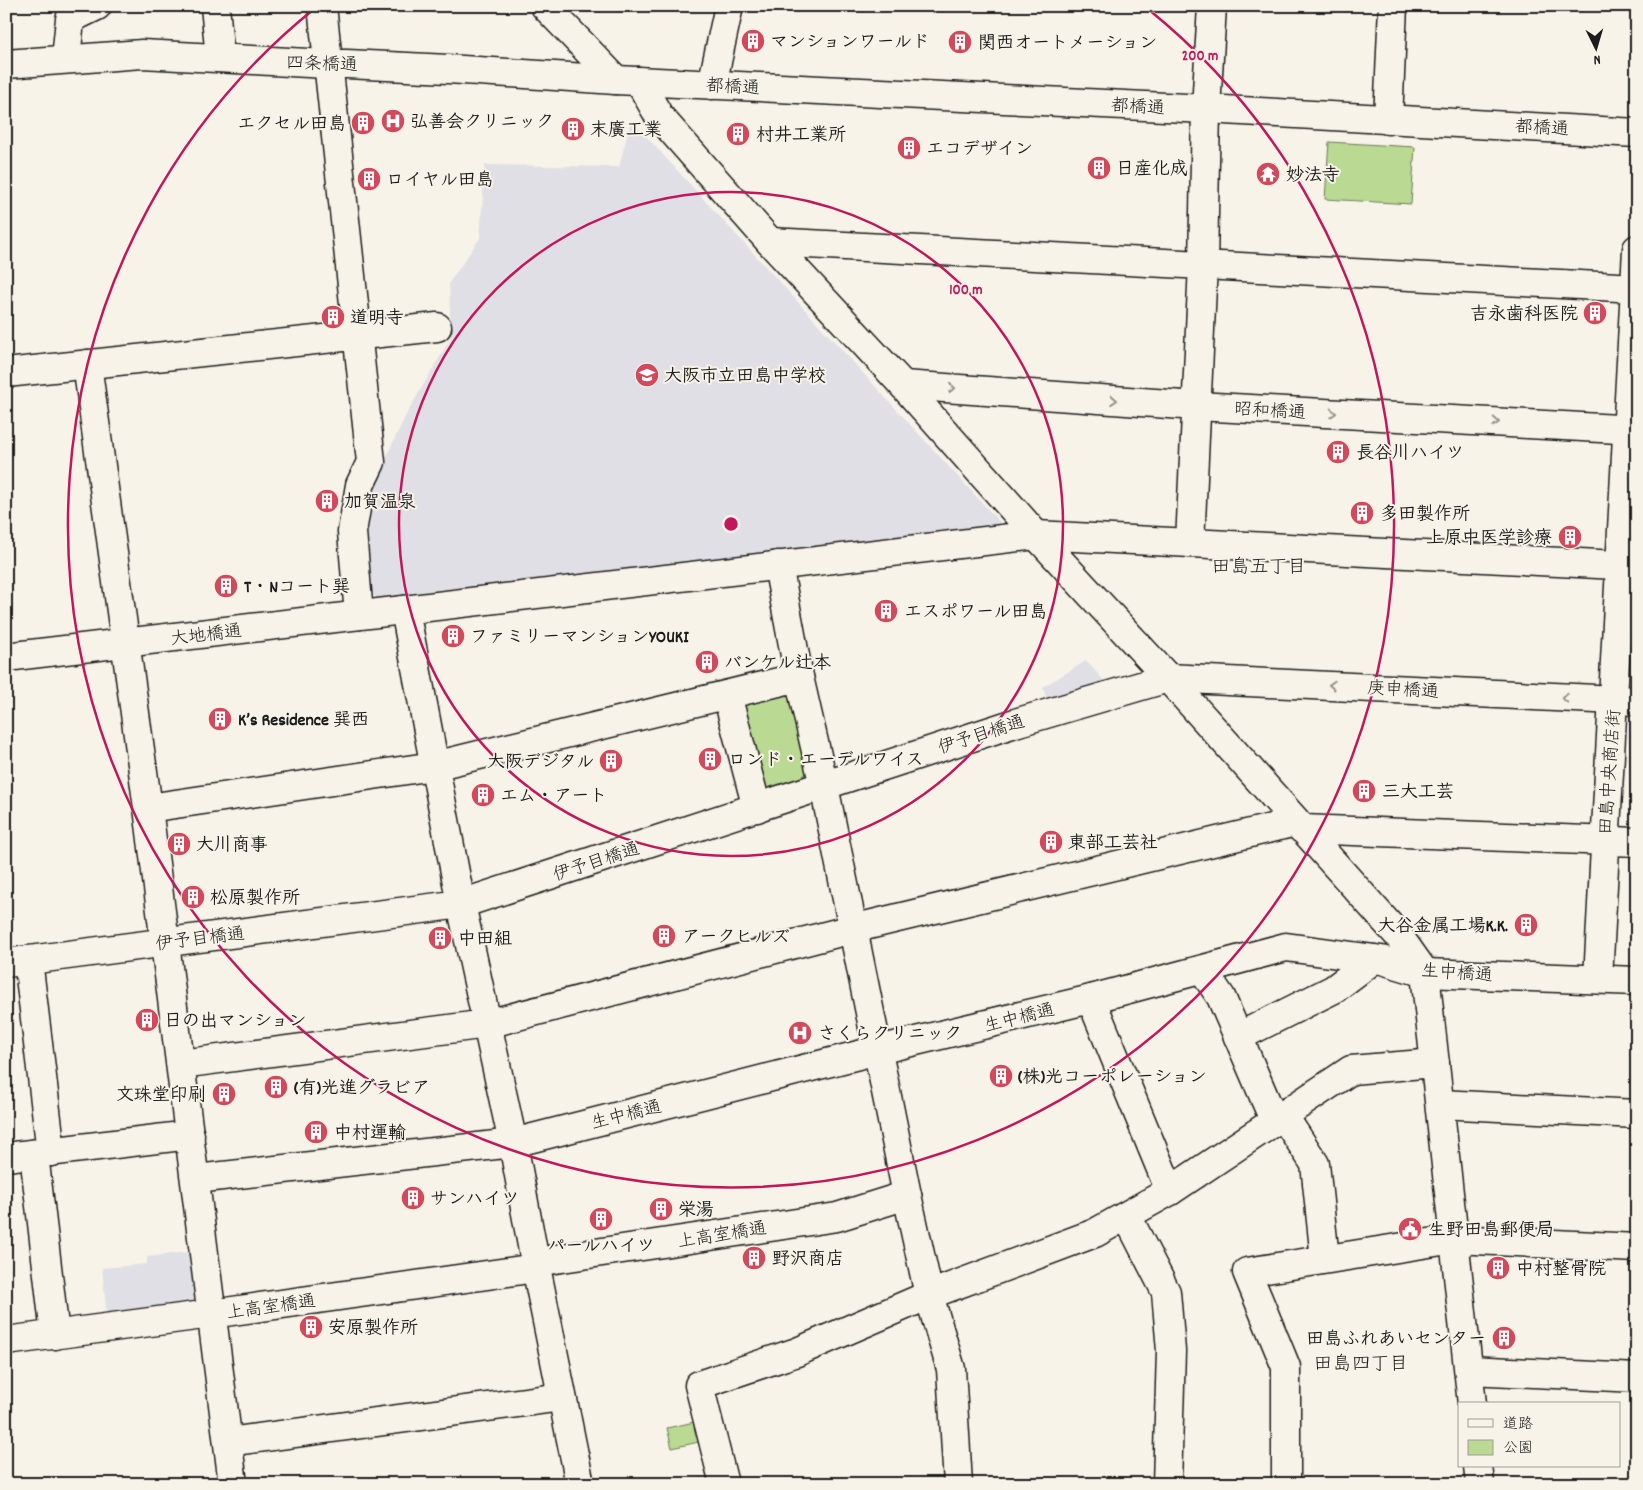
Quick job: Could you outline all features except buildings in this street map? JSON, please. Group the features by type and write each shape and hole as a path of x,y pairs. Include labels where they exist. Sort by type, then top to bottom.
{"street":[{"path":"66,58 70,19 97,6"},
{"path":"215,6 220,58"},
{"path":"322,6 371,462 360,485 352,532 359,615"},
{"path":"545,6 627,81 659,116 770,242 903,385 1398,935 1425,972 1472,1402"},
{"path":"712,85 729,6"},
{"path":"1190,543 1203,265 1206,109 1212,6"},
{"path":"1388,120 1393,6"},
{"name":"四条橋通","path":"6,64 66,58 142,54 448,69 627,81"},
{"name":"都橋通","path":"627,81 1206,109 1637,133"},
{"path":"770,242 1636,288"},
{"name":"田島中央商店街","path":"1598,979 1604,840 1625,701 1637,249"},
{"path":"6,373 437,327"},
{"path":"86,364 148,808 233,1484"},
{"name":"昭和橋通","path":"903,385 1197,406 1632,430"},
{"name":"大地橋通","path":"6,656 126,644 1036,535 1629,566"},
{"path":"778,565 799,677 824,786 928,1295 951,1369 958,1484"},
{"path":"405,610 461,904 513,1143 535,1265 580,1484"},
{"path":"148,808 434,766 799,677"},
{"name":"庚申橋通","path":"1168,678 1625,701"},
{"name":"伊予目橋通","path":"17,961 461,904 1015,723 1168,678"},
{"path":"727,695 757,808"},
{"path":"181,1064 487,1024 852,929 1299,825 1637,842"},
{"name":"生中橋通","path":"196,1179 513,1143 878,1050 1091,999 1286,947 1382,960 1425,972 1637,981"},
{"path":"1238,1037 1334,989 1374,959"},
{"path":"17,961 43,1153 55,1335"},
{"path":"1203,970 1221,997 1238,1037 1279,1118 1315,1164 1325,1259"},
{"path":"1091,999 1170,1190"},
{"path":"724,1484 699,1385 797,1352 928,1295 1095,1232 1127,1216 1170,1190 1351,1070 1436,1063"},
{"path":"1440,1104 1637,1114"},
{"path":"6,1158 190,1135"},
{"name":"上高室橋通","path":"6,1341 211,1314 836,1217 907,1195"},
{"path":"1127,1216 1166,1292 1171,1351 1167,1484"},
{"path":"1286,1484 1286,1367 1248,1272 1454,1239 1637,1248"},
{"path":"1469,1370 1637,1378"},
{"path":"228,1442 562,1397"},
{"path":"1478,1468 1480,1484"}],"shaded area":[{"name":"大阪市立田島中学校","path":"631,120 1005,528 378,599 367,590 360,537 371,489 407,413 451,338 449,283 480,238 485,165 619,167"},
{"path":"1086,661 1108,685 1048,705 1043,687"},
{"path":"189,1252 195,1299 187,1306 107,1317 102,1268 147,1264 147,1257"}],"green space":[{"path":"1329,142 1415,147 1411,204 1325,199"},
{"path":"784,688 797,696 811,766 800,781 760,795 739,699"},
{"path":"699,1421 703,1441 672,1448 667,1428"}],"place":[{"name":"マンションワールド","path":"753,41"},
{"name":"関西オートメーション","path":"960,42"},
{"name":"弘善会クリニック","path":"393,121"},
{"name":"エクセル田島","path":"363,123"},
{"name":"末廣工業","path":"573,129"},
{"name":"村井工業所","path":"738,134"},
{"name":"エコデザイン","path":"909,148"},
{"name":"日産化成","path":"1099,168"},
{"name":"妙法寺","path":"1268,174"},
{"name":"ロイヤル田島","path":"369,179"},
{"name":"吉永歯科医院","path":"1595,313"},
{"name":"道明寺","path":"333,317"},
{"name":"大阪市立田島中学校","path":"647,375"},
{"name":"長谷川ハイツ","path":"1338,452"},
{"name":"加賀温泉","path":"327,501"},
{"name":"多田製作所","path":"1362,513"},
{"name":"上原中医学診療","path":"1570,537"},
{"name":"T・Nコート巽","path":"226,586"},
{"name":"エスポワール田島","path":"886,611"},
{"name":"ファミリーマンションYOUKI","path":"453,636"},
{"name":"バンケル辻本","path":"707,662"},
{"name":"K’s Residence 巽西","path":"220,719"},
{"name":"ロンド・エーデルワイス","path":"710,759"},
{"name":"大阪デジタル","path":"611,761"},
{"name":"三大工芸","path":"1364,791"},
{"name":"エム・アート","path":"483,795"},
{"name":"東部工芸社","path":"1051,842"},
{"name":"大川商事","path":"179,844"},
{"name":"松原製作所","path":"193,897"},
{"name":"大谷金属工場K.K.","path":"1526,925"},
{"name":"アークヒルズ","path":"664,936"},
{"name":"中田組","path":"440,938"},
{"name":"日の出マンション","path":"147,1020"},
{"name":"さくらクリニック","path":"800,1033"},
{"name":"(株)光コーポレーション","path":"1001,1076"},
{"name":"(有)光進グラビア","path":"276,1087"},
{"name":"文珠堂印刷","path":"224,1094"},
{"name":"中村運輸","path":"316,1132"},
{"name":"サンハイツ","path":"413,1198"},
{"name":"栄湯","path":"661,1209"},
{"name":"パールハイツ","path":"601,1219"},
{"name":"生野田島郵便局","path":"1410,1229"},
{"name":"野沢商店","path":"754,1258"},
{"name":"中村整骨院","path":"1498,1268"},
{"name":"安原製作所","path":"311,1327"},
{"name":"田島ふれあいセンター","path":"1504,1338"}],"district":[{"name":"田島五丁目","path":"1259,565"},
{"name":"田島四丁目","path":"1361,1362"}]}
